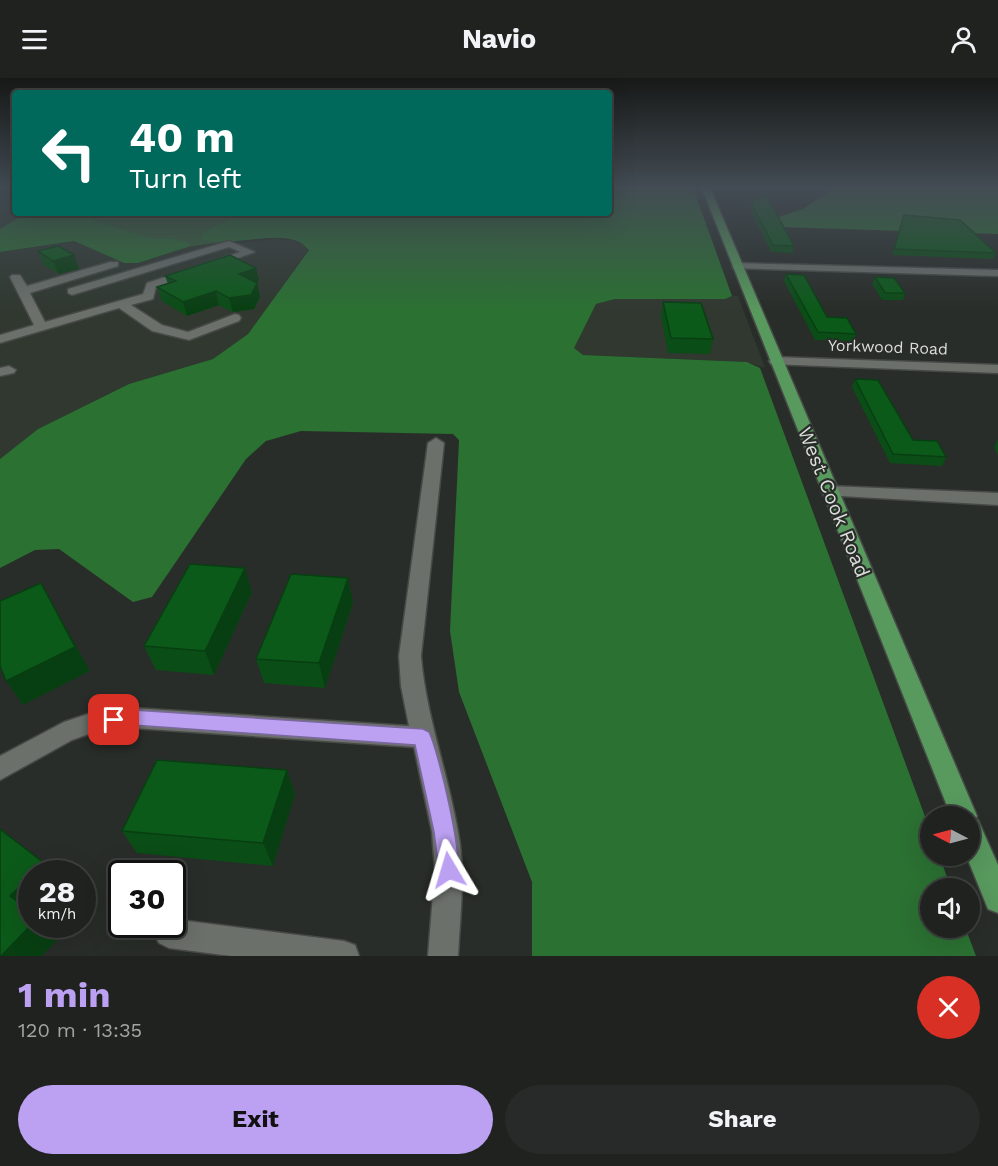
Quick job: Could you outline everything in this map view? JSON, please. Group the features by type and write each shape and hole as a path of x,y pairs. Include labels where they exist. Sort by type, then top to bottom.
{"main road":[{"name":"West Cook Road","path":"722,229 960,806"},
{"path":"980,856 998,900"}],"street":[{"path":"72,291 229,244 250,252 151,285 139,286 85,303"},
{"path":"23,291 114,264"},
{"path":"737,266 998,273"},
{"path":"16,277 42,328"},
{"path":"0,339 149,296 151,285"},
{"path":"121,304 157,328 189,336 235,318"},
{"name":"Yorkwood Road","path":"776,361 998,369"},
{"path":"436,443 410,656 412,686 445,832 449,870 443,956"},
{"path":"830,491 998,499"},
{"path":"0,769 64,732 94,722 133,718 423,737"},
{"path":"186,935 344,956"}],"shaded area":[{"path":"276,239 298,241 309,249 248,334 213,359 129,384 38,429 0,459 0,252 74,241 123,263 138,263 188,247"},
{"path":"738,296 765,368 747,362 583,355 573,348 596,304 615,299 725,299"}],"green space":[{"path":"0,229 119,229 152,239 173,239 189,243 188,247 138,263 124,263 74,241 0,252"},
{"path":"76,229 280,229 188,247 88,236"},
{"path":"210,229 708,229 732,296 725,299 615,299 596,304 574,348 583,355 747,362 760,368 921,806 920,866 943,866 947,878 920,878 920,938 969,938 976,956 532,956 532,882 459,692 450,631 459,440 453,434 301,431 266,441 246,459 152,597 133,602 59,549 35,550 0,568 0,459 38,429 129,384 213,359 248,334 309,250 299,242 287,238 225,242 201,239 205,231"},
{"path":"841,229 998,229 998,234"}],"building":[{"path":"765,229 785,229 794,246 773,245"},
{"path":"900,229 970,229 996,253 894,249"},
{"path":"58,246 74,255 53,261 38,251"},
{"path":"230,255 256,268 239,274 257,283 251,295 229,298 216,291 183,302 157,287 176,281 165,276"},
{"path":"786,274 804,275 827,317 847,318 856,334 818,332"},
{"path":"875,277 894,278 905,293 885,293"},
{"path":"663,302 701,303 713,339 671,338"},
{"path":"855,379 878,380 913,440 937,441 946,457 893,454"},
{"path":"190,564 245,568 205,651 144,646"},
{"path":"291,574 348,578 319,663 256,659"},
{"path":"41,583 75,647 6,681 0,666 0,601"},
{"path":"157,760 287,770 263,843 122,831"},
{"path":"0,829 40,860 18,860 18,888 10,896 18,902 18,938 0,956"}],"route":[{"path":"114,720 133,718 423,737 445,832 449,870"}]}
